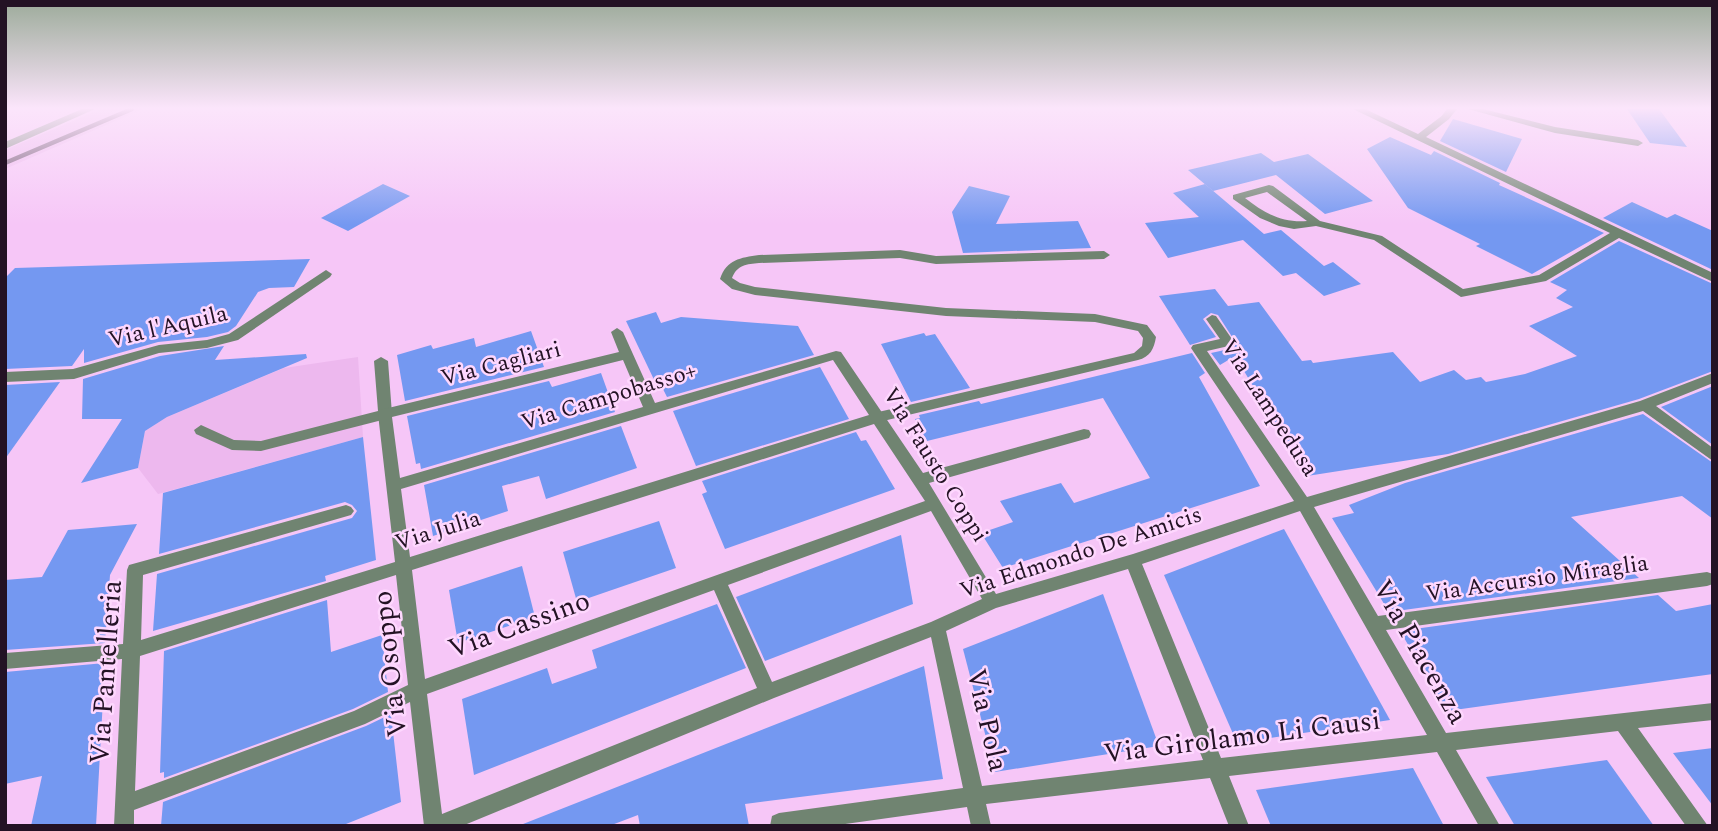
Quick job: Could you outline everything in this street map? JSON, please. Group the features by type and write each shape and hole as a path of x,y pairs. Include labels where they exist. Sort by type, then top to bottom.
{"street":[{"path":"1440,148 1713,278"},
{"path":"1316,223 1302,227 1265,219 1237,197 1269,188 1316,223 1378,238 1461,293 1542,278 1620,232"},
{"name":"Via Julia","path":"5,661 130,651 879,417 1138,356 1149,348 1150,337 1142,328 1095,318 946,312 755,291 736,286 726,279 729,270 739,262 900,254 936,260 1104,255"},
{"name":"Via l'Aquila","path":"5,377 74,374 112,360 159,349 207,344 233,337 326,274"},
{"name":"Via Lampedusa","path":"1212,319 1228,342 1198,348 1304,504"},
{"path":"617,332 650,408"},
{"name":"Via Cagliari","path":"201,430 232,445 261,446 627,355"},
{"name":"Via Fausto Coppi","path":"836,355 935,504 992,602"},
{"name":"Via Campobasso+","path":"395,485 836,355"},
{"name":"Via Osoppo","path":"381,361 436,826"},
{"name":"Via Edmondo De Amicis","path":"436,826 768,691 937,627 992,602 1133,561 1304,504 1645,405 1713,378"},
{"path":"1645,405 1713,456"},
{"path":"919,480 1084,434"},
{"name":"Via Cassino","path":"125,804 359,718 419,689 935,504"},
{"name":"Via Piacenza","path":"1304,504 1490,826"},
{"name":"Via Pantelleria","path":"124,826 135,570 346,511"},
{"path":"1133,561 1238,826"},
{"name":"Via Accursio Miraglia","path":"1373,624 1707,579"},
{"path":"718,580 768,691"},
{"name":"Via Pola","path":"937,627 981,826"},
{"name":"Via Girolamo Li Causi","path":"779,823 975,796 1713,711"},
{"path":"1622,721 1698,826"}],"shaded area":[{"path":"10,148 54,148 5,169 5,150"},
{"path":"358,357 363,437 158,494 138,468 145,431 167,417 284,368"}],"building":[{"path":"1415,148 1431,155 1434,151 1500,183 1499,185 1604,233 1532,274 1408,208 1367,149"},
{"path":"1454,148 1518,148 1506,172"},
{"path":"1261,153 1274,162 1308,154 1373,201 1325,214 1276,175 1213,191 1188,170"},
{"path":"383,184 410,196 348,231 321,218"},
{"path":"1205,184 1264,234 1281,230 1324,266 1333,262 1361,284 1324,296 1296,273 1283,276 1243,240 1168,258 1145,223 1199,217 1173,193"},
{"path":"969,186 1010,196 996,224 1078,221 1091,248 963,253 952,212"},
{"path":"1632,202 1667,218 1675,214 1713,231 1713,270 1603,218"},
{"path":"1619,241 1713,284 1713,371 1639,399 1448,454 1307,476 1235,356 1220,365 1211,353 1234,348 1236,343 1218,315 1211,313 1203,319 1216,337 1190,345 1159,296 1215,289 1228,306 1259,302 1302,361 1311,360 1313,363 1393,352 1420,382 1454,370 1466,380 1481,377 1486,382 1525,374 1577,356 1529,326 1573,307 1556,298 1567,290 1550,282"},
{"path":"310,259 294,287 269,288 258,292 236,326 228,332 158,342 84,363 84,349 72,366 5,369 5,278 15,268"},
{"path":"656,312 661,323 681,317 798,326 814,355 667,397 662,387 658,388 626,321"},
{"path":"531,331 544,367 405,401 397,355 431,345 433,349 474,338 476,347"},
{"path":"924,333 926,336 935,334 970,388 911,402 881,344"},
{"path":"224,346 215,360 306,354 307,358 167,417 145,431 138,468 81,483 122,419 82,419 83,379 160,356"},
{"path":"1192,353 1205,373 1199,377 1260,486 1003,568 981,533 1013,522 1000,501 1061,483 1074,503 1150,478 1103,398 927,441 915,419 920,418 919,415 979,401 981,404"},
{"path":"820,367 849,419 696,466 673,411"},
{"path":"601,373 615,412 421,469 420,463 416,464 407,416 549,381 552,387"},
{"path":"60,382 5,459 5,385"},
{"path":"1713,386 1713,445 1661,407"},
{"path":"1643,414 1713,463 1713,519 1682,496 1571,517 1639,578 1389,612 1332,518 1354,513 1349,505 1405,483"},
{"path":"621,426 637,468 546,499 539,476 502,486 508,511 433,536 424,485"},
{"path":"856,432 861,441 866,440 895,489 725,549 702,494 707,492 702,481"},
{"path":"363,437 376,560 325,576 326,581 153,631 157,574 352,518 357,511 345,502 159,554 163,493"},
{"path":"659,521 676,568 577,602 563,552"},
{"path":"137,524 110,575 105,643 5,650 5,580 42,577 68,530"},
{"path":"1284,529 1390,720 1237,743 1164,575"},
{"path":"901,535 913,604 765,661 736,597"},
{"path":"522,566 535,617 458,643 449,590"},
{"path":"1103,594 1159,746 995,772 963,649"},
{"path":"1658,595 1676,611 1713,604 1713,674 1447,711 1400,631"},
{"path":"327,600 331,652 382,635 388,692 353,709 164,778 164,772 160,773 164,651"},
{"path":"717,604 746,668 474,775 462,699 547,668 552,684 597,668 592,650"},
{"path":"105,663 96,826 31,826 42,776 5,784 5,672"},
{"path":"924,666 943,779 745,804 749,826 640,826 638,815 609,826 518,826"},
{"path":"391,714 401,802 341,826 161,826 163,802 366,726"},
{"path":"1713,748 1713,806 1673,753"},
{"path":"1607,760 1654,826 1515,826 1486,777"},
{"path":"1413,768 1444,826 1271,826 1256,790"}],"railway":[{"path":"5,163 41,148"}]}
